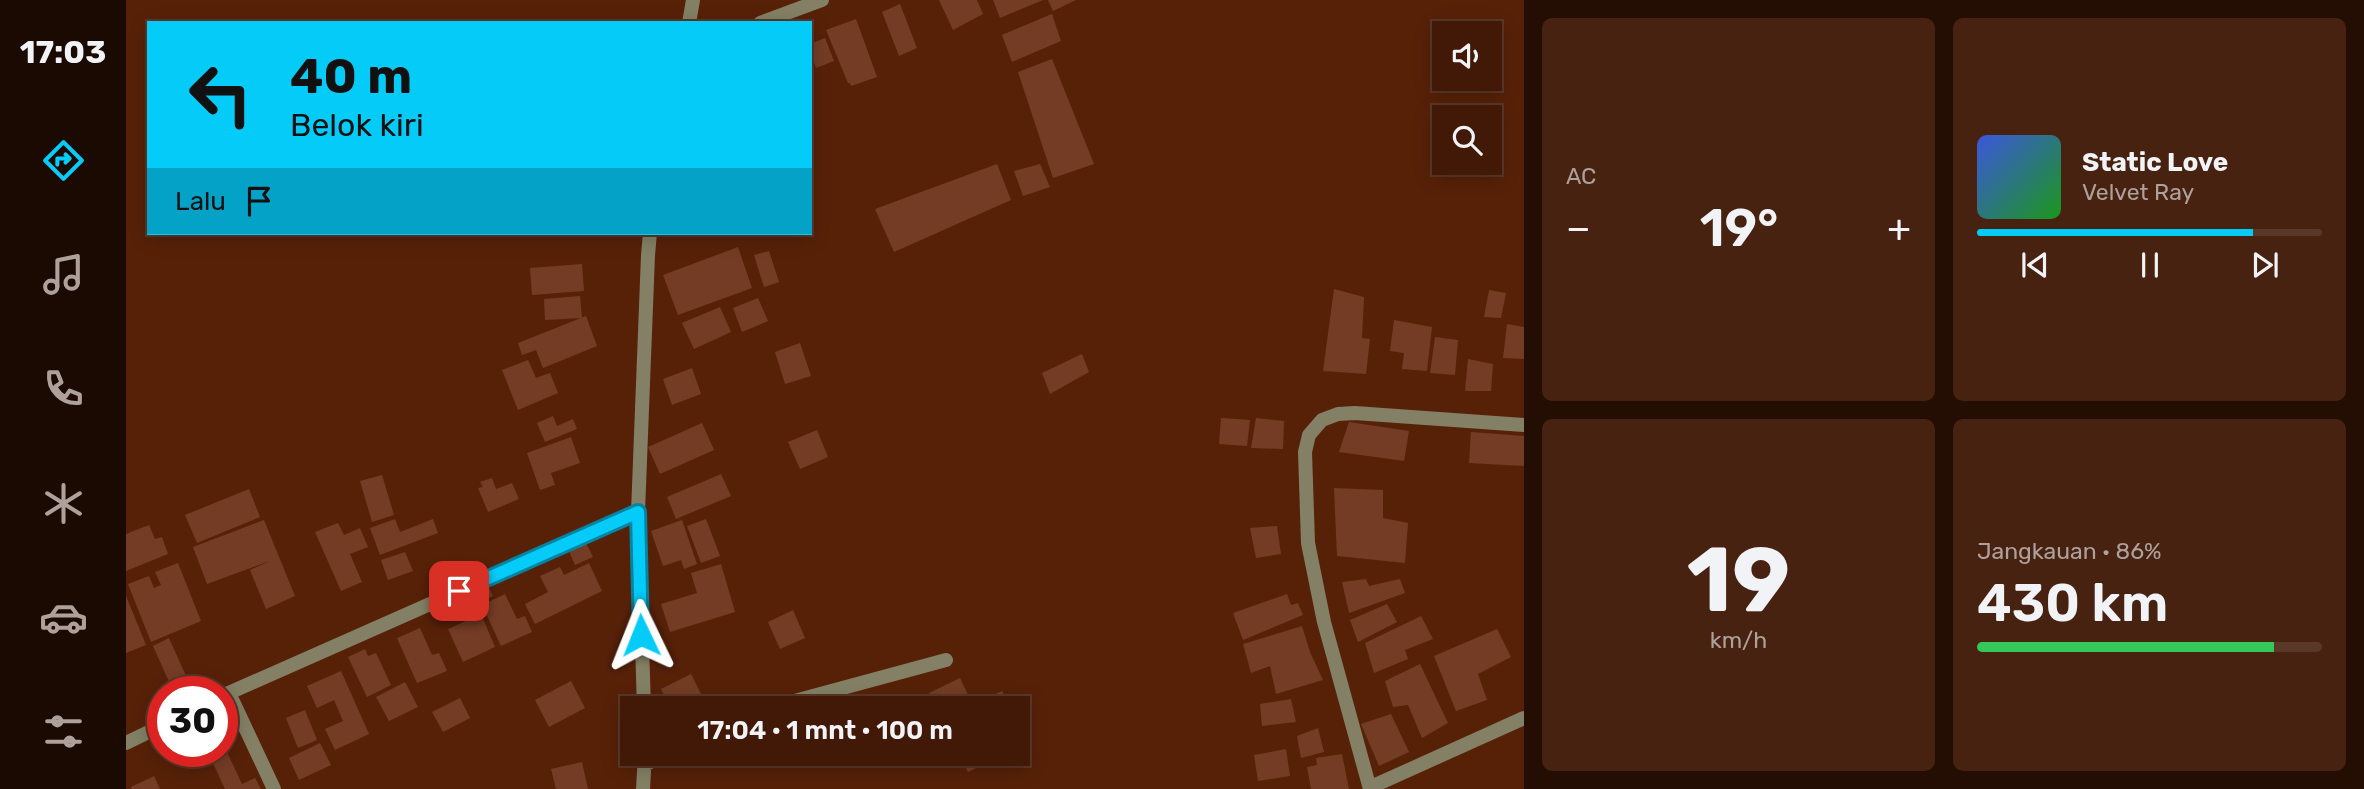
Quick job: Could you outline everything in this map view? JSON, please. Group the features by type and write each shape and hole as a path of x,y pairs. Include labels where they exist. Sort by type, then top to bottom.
{"street":[{"path":"689,21 693,0"},
{"path":"765,21 822,0"},
{"path":"644,696 638,512 650,235"},
{"path":"1524,425 1338,414 1322,420 1309,435 1305,452 1308,543 1324,622 1371,788 1524,718"},
{"path":"238,689 638,512"},
{"path":"813,696 946,660"},
{"path":"238,717 275,789"},
{"path":"126,743 147,733"},
{"path":"643,789 645,766"}],"building":[{"path":"939,0 977,0 983,14 953,30"},
{"path":"993,0 1043,0 1000,18"},
{"path":"1048,0 1076,0 1053,11"},
{"path":"900,4 917,48 899,56 882,12"},
{"path":"1052,14 1061,41 1012,62 1002,35"},
{"path":"856,19 877,77 851,86 826,30"},
{"path":"825,38 834,61 816,68 812,57 812,43"},
{"path":"1052,59 1094,164 1053,178 1018,72"},
{"path":"997,164 1011,200 894,252 875,209"},
{"path":"1040,164 1050,187 1023,196 1014,171"},
{"path":"738,247 752,288 678,315 663,275"},
{"path":"769,251 779,282 764,287 754,255"},
{"path":"582,264 584,291 532,295 530,268"},
{"path":"1334,289 1364,297 1362,338 1370,339 1366,374 1323,371"},
{"path":"1489,290 1506,293 1501,318 1484,317"},
{"path":"580,296 582,318 545,320 544,299"},
{"path":"758,298 768,321 742,332 733,308"},
{"path":"720,307 731,332 694,349 682,323"},
{"path":"586,316 597,346 543,368 536,350 522,355 518,343"},
{"path":"1394,320 1432,327 1427,371 1402,369 1404,353 1390,351"},
{"path":"1507,324 1524,327 1524,359 1503,358"},
{"path":"1435,337 1458,340 1455,375 1430,373"},
{"path":"800,343 811,376 785,384 775,352"},
{"path":"1082,354 1089,372 1050,394 1042,373"},
{"path":"1468,359 1493,364 1491,391 1465,391"},
{"path":"528,360 536,378 550,373 558,393 518,410 502,370"},
{"path":"692,368 701,394 672,405 663,379"},
{"path":"553,416 557,426 573,419 577,429 545,442 537,423"},
{"path":"1221,418 1250,420 1247,446 1219,444"},
{"path":"1256,418 1284,421 1283,449 1251,448"},
{"path":"1349,422 1409,431 1404,461 1339,452"},
{"path":"702,423 714,450 660,474 648,447"},
{"path":"817,430 828,457 800,469 788,442"},
{"path":"1471,432 1524,436 1524,466 1469,463"},
{"path":"571,437 580,463 551,473 555,485 540,490 527,453"},
{"path":"721,474 731,496 676,519 667,497"},
{"path":"382,475 394,515 372,522 360,481"},
{"path":"492,478 496,489 512,483 519,499 488,512 478,488 483,487 480,482"},
{"path":"1334,488 1383,490 1383,518 1408,523 1405,563 1337,556"},
{"path":"249,489 260,517 197,543 185,515"},
{"path":"395,519 400,532 433,519 438,533 380,555 370,528"},
{"path":"706,519 720,556 701,563 687,526"},
{"path":"264,520 295,596 266,609 250,570 270,561 207,584 193,547"},
{"path":"682,520 697,564 684,569 681,560 663,566 651,531"},
{"path":"338,523 344,535 360,528 368,547 350,554 362,582 341,591 315,532"},
{"path":"149,525 155,539 162,537 168,554 126,571 126,534"},
{"path":"1277,526 1281,554 1256,558 1250,528"},
{"path":"584,539 593,557 575,565 567,547"},
{"path":"405,552 413,571 388,580 381,560"},
{"path":"178,563 201,621 151,642 128,584 149,576 154,588 161,585 155,572"},
{"path":"589,563 602,591 535,624 525,604 548,592 540,576 560,567 564,575"},
{"path":"721,564 735,612 670,632 661,604 697,593 691,573"},
{"path":"1366,579 1369,586 1400,579 1405,593 1349,613 1342,582"},
{"path":"487,582 493,596 484,600 478,586"},
{"path":"466,592 475,611 459,619 450,600"},
{"path":"505,594 517,619 525,616 532,632 501,646 482,605"},
{"path":"1287,594 1291,605 1298,603 1303,615 1243,640 1233,613"},
{"path":"126,596 146,645 126,653"},
{"path":"1387,604 1397,622 1358,642 1350,620"},
{"path":"793,610 805,638 780,649 768,622"},
{"path":"481,614 495,647 463,662 448,629"},
{"path":"1421,616 1433,639 1405,650 1408,659 1374,673 1365,643"},
{"path":"1302,626 1323,680 1276,694 1270,666 1251,673 1243,644"},
{"path":"420,628 432,655 439,653 447,671 417,683 397,638"},
{"path":"1497,629 1511,657 1478,674 1487,700 1456,711 1434,656"},
{"path":"169,638 186,676 166,676 153,646"},
{"path":"365,649 368,656 376,653 391,685 367,697 348,657"},
{"path":"1420,664 1448,723 1422,738 1408,705 1393,707 1385,681"},
{"path":"341,671 369,734 335,750 325,729 343,721 334,700 317,708 307,686"},
{"path":"691,674 702,696 664,696 661,689"},
{"path":"960,678 969,696 930,696 929,693"},
{"path":"571,681 585,708 549,727 535,700"},
{"path":"405,682 418,707 389,721 376,697"},
{"path":"1002,691 1004,696 992,696"},
{"path":"460,698 470,718 443,732 432,712"},
{"path":"1291,699 1296,722 1262,726 1260,704"},
{"path":"305,710 317,740 298,748 286,718"},
{"path":"1391,714 1409,752 1379,766 1361,724"},
{"path":"1318,728 1324,752 1301,758 1297,736"},
{"path":"320,743 331,765 299,780 289,758"},
{"path":"1286,749 1290,776 1258,781 1254,755"},
{"path":"1342,754 1349,789 1311,789 1307,767 1317,765 1316,758"},
{"path":"582,762 588,789 556,789 551,769"},
{"path":"965,766 980,766 968,772"},
{"path":"215,767 234,767 242,784 255,778 261,789 225,789"},
{"path":"154,776 160,789 132,789 131,787"}],"route":[{"path":"459,591 638,512 641,635"}]}
